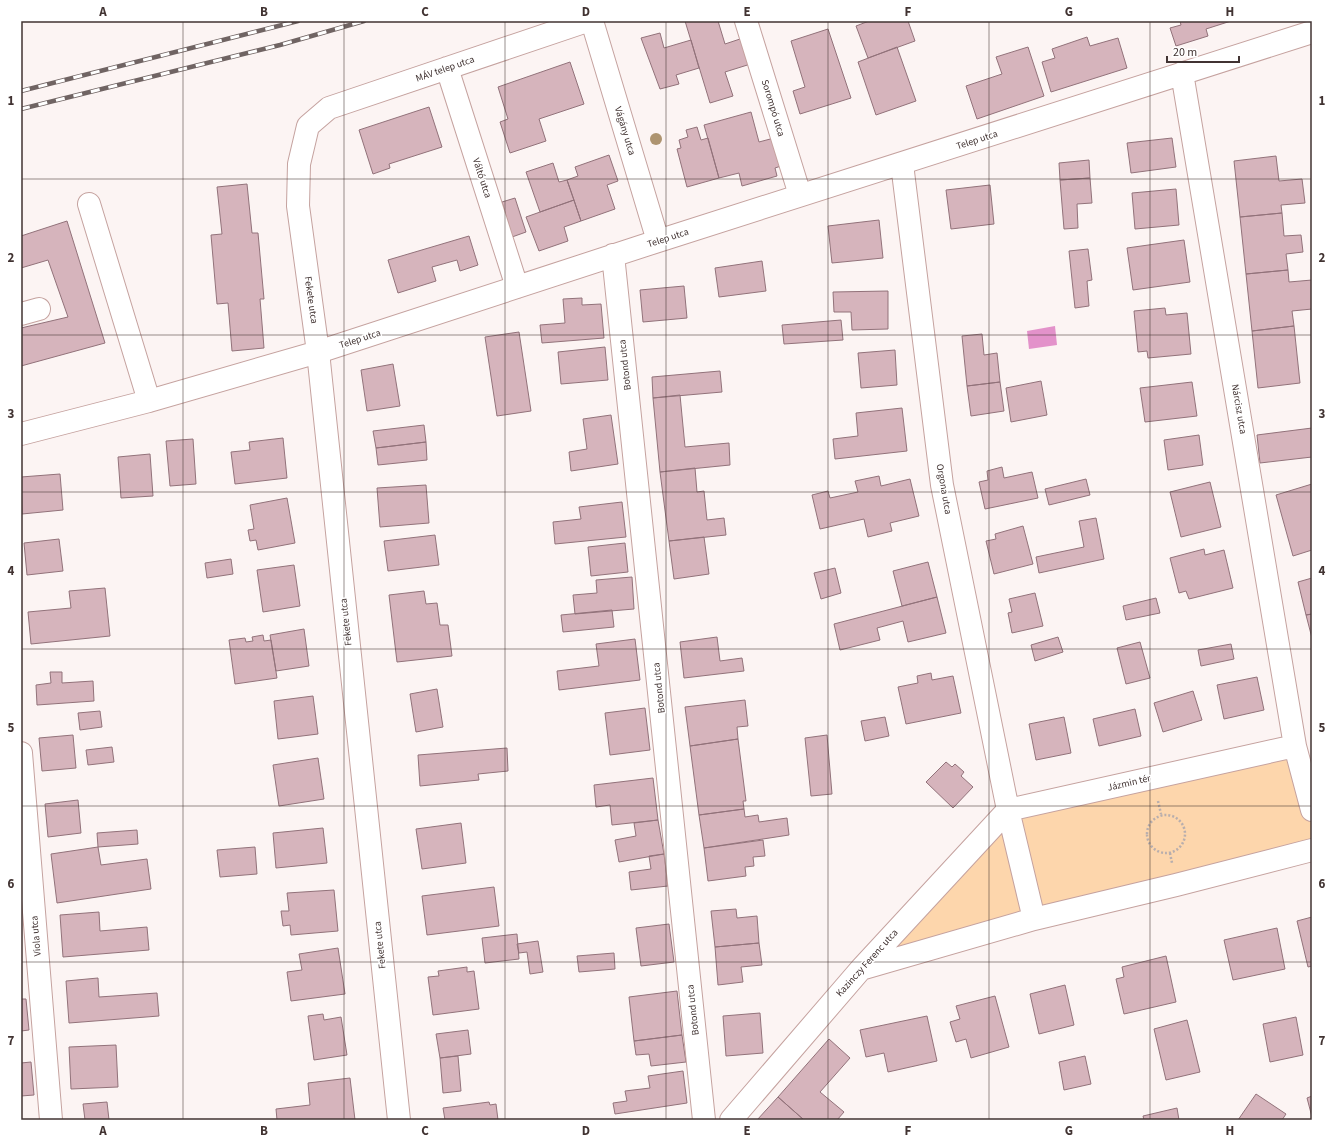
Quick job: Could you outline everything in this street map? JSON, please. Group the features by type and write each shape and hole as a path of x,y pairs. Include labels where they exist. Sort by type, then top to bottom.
{"street":[{"name":"MÁV telep utca","path":"308,126 329,108 587,21"},
{"name":"Vágány utca","path":"592,21 658,241"},
{"name":"Sorompó utca","path":"746,21 800,195"},
{"name":"Telep utca","path":"21,434 149,401 318,352 613,255 1312,32"},
{"name":"Váltó utca","path":"447,68 517,287"},
{"name":"Nárcisz utca","path":"1182,73 1295,746"},
{"name":"Fekete utca","path":"308,126 299,164 298,206 318,352 399,1120"},
{"name":"Orgona utca","path":"902,164 942,485 1008,810"},
{"path":"89,204 149,401"},
{"name":"Botond utca","path":"613,255 704,1120"},
{"path":"1295,746 1312,810"},
{"name":"Jázmin tér","path":"1008,810 1295,746"},
{"name":"Viola utca","path":"21,753 51,1120"},
{"path":"1008,810 1034,919"},
{"name":"Kazinczy Ferenc utca","path":"731,1120 861,969 1008,810"},
{"path":"861,969 1034,919 1176,885 1312,850"}],"path":[{"path":"1161,814 1177,816 1186,828 1187,835 1179,849 1170,853 1164,853 1153,849 1146,836 1150,823 1161,814"}],"shaded area":[{"path":"1055,326 1057,345 1029,349 1027,331"},
{"path":"1295,746 1312,810 1312,850 861,969 1008,810"}],"building":[{"path":"685,21 718,21 725,44 749,36 757,62 725,72 733,96 710,103"},
{"path":"869,21 908,21 915,41 868,58 856,26"},
{"path":"1180,21 1231,21 1206,29 1208,36 1176,46 1170,28 1181,25"},
{"path":"828,29 851,98 800,114 793,91 805,87 791,41"},
{"path":"660,33 664,48 691,40 699,68 676,75 679,84 660,89 641,38"},
{"path":"1087,37 1090,46 1118,38 1127,68 1051,92 1042,62 1055,58 1052,49"},
{"path":"897,47 916,101 876,115 858,62"},
{"path":"1028,47 1044,96 977,119 966,86 1002,74 996,57"},
{"path":"570,62 584,104 539,119 546,141 510,153 500,122 508,119 498,87"},
{"path":"429,107 442,147 389,164 390,168 373,174 359,130"},
{"path":"751,112 759,142 774,138 781,166 775,168 777,176 742,186 739,173 719,178 704,125"},
{"path":"697,127 701,140 708,138 719,178 687,187 677,149 681,148 679,140 688,137 686,130"},
{"path":"1172,138 1176,167 1131,173 1127,143"},
{"path":"609,155 618,181 607,185 615,209 581,221 567,180 578,176 575,167"},
{"path":"1276,156 1279,181 1302,179 1305,203 1281,205 1282,213 1240,217 1234,161"},
{"path":"1089,160 1090,178 1060,180 1059,163"},
{"path":"553,163 559,182 567,180 574,200 540,212 526,172"},
{"path":"1090,178 1092,203 1077,204 1078,228 1064,229 1060,180"},
{"path":"247,184 252,233 258,233 264,299 260,299 264,348 232,351 228,303 217,304 211,235 222,234 217,187"},
{"path":"990,185 994,224 951,229 946,190"},
{"path":"1176,189 1179,225 1135,229 1132,193"},
{"path":"515,198 526,232 512,237 502,202"},
{"path":"574,200 581,221 564,227 568,241 539,251 526,217"},
{"path":"1282,213 1284,236 1301,235 1303,252 1286,254 1288,270 1246,274 1240,217"},
{"path":"879,220 883,258 832,263 828,226"},
{"path":"67,221 105,343 21,366 21,328 68,317 48,260 21,268 21,236"},
{"path":"469,236 478,265 460,271 457,260 432,267 436,281 398,293 388,260"},
{"path":"1184,240 1190,282 1133,290 1127,248"},
{"path":"1088,249 1092,280 1087,281 1089,306 1075,308 1069,251"},
{"path":"762,261 766,291 719,297 715,268"},
{"path":"1288,270 1289,282 1312,280 1312,309 1292,311 1294,326 1252,331 1246,274"},
{"path":"684,286 687,318 643,322 640,290"},
{"path":"888,291 888,329 852,330 851,312 834,312 833,292"},
{"path":"582,298 582,305 601,304 604,338 542,343 540,325 565,323 563,299"},
{"path":"1165,308 1166,315 1187,313 1191,354 1148,358 1147,351 1138,352 1134,311"},
{"path":"841,320 843,340 784,344 782,325"},
{"path":"1294,326 1300,383 1258,388 1252,331"},
{"path":"519,332 531,411 497,416 485,337"},
{"path":"982,334 984,355 997,353 1000,382 967,386 962,336"},
{"path":"605,347 608,380 561,384 558,352"},
{"path":"895,350 897,385 861,388 858,353"},
{"path":"393,364 400,406 367,411 361,370"},
{"path":"720,371 722,392 653,398 652,377"},
{"path":"1041,381 1047,415 1011,422 1006,388"},
{"path":"1000,382 1004,411 971,416 967,386"},
{"path":"1192,382 1197,416 1145,422 1140,388"},
{"path":"680,395 685,447 729,443 730,465 660,472 653,398"},
{"path":"902,408 907,451 835,459 833,439 858,436 856,413"},
{"path":"611,415 618,464 571,471 569,452 587,449 583,419"},
{"path":"424,425 426,442 376,448 373,431"},
{"path":"1312,428 1312,457 1260,463 1257,435"},
{"path":"1199,435 1203,465 1168,470 1164,440"},
{"path":"283,438 287,478 235,484 231,452 250,450 249,442"},
{"path":"193,439 196,484 170,486 166,441"},
{"path":"426,442 427,460 378,465 376,448"},
{"path":"150,454 153,496 121,498 118,457"},
{"path":"1002,467 1004,478 1032,472 1038,498 985,509 979,482 988,480 987,471"},
{"path":"695,468 697,492 704,491 707,520 724,518 726,535 669,541 660,472"},
{"path":"60,474 63,510 22,514 21,477"},
{"path":"879,476 881,486 910,479 919,516 890,523 892,531 868,537 864,519 820,529 812,495 828,491 830,498 858,492 855,481"},
{"path":"1086,479 1090,495 1049,505 1045,489"},
{"path":"1210,482 1221,527 1181,537 1170,492"},
{"path":"1312,484 1312,550 1293,556 1276,495"},
{"path":"426,485 429,523 380,527 377,488"},
{"path":"287,498 295,543 258,550 256,540 250,541 248,530 254,529 250,505"},
{"path":"622,502 626,537 555,544 553,522 581,519 579,507"},
{"path":"1096,518 1104,559 1039,573 1036,557 1084,547 1079,521"},
{"path":"1023,526 1033,564 994,574 986,541 996,539 995,534"},
{"path":"435,535 439,565 388,571 384,541"},
{"path":"704,537 709,574 674,579 669,541"},
{"path":"59,539 63,571 27,575 24,543"},
{"path":"625,543 628,572 591,576 588,547"},
{"path":"1204,549 1205,555 1224,550 1233,588 1189,599 1186,591 1179,593 1170,558"},
{"path":"231,559 233,574 207,578 205,563"},
{"path":"928,562 937,597 902,606 893,571"},
{"path":"294,565 300,606 263,612 257,570"},
{"path":"835,568 841,593 821,599 814,573"},
{"path":"632,577 634,609 575,614 573,595 597,593 596,580"},
{"path":"1312,578 1312,614 1306,615 1298,582"},
{"path":"105,588 110,636 31,644 28,612 71,608 69,591"},
{"path":"424,591 426,604 437,603 440,625 448,625 452,656 397,662 389,595"},
{"path":"1035,593 1043,626 1012,633 1008,613 1012,612 1009,599"},
{"path":"937,597 946,633 908,642 903,621 877,628 880,640 840,650 834,624"},
{"path":"1156,598 1160,613 1126,620 1123,606"},
{"path":"612,610 614,627 563,632 561,615"},
{"path":"1312,614 1312,638 1306,615"},
{"path":"304,629 309,666 276,671 270,635"},
{"path":"263,635 264,641 271,640 277,678 235,684 229,640 245,638 246,642 253,641 252,637"},
{"path":"717,637 720,661 742,658 744,671 684,678 680,642"},
{"path":"1058,637 1063,652 1035,661 1031,645"},
{"path":"635,639 640,680 559,690 557,671 599,666 596,644"},
{"path":"1140,642 1150,678 1126,684 1117,648"},
{"path":"1231,644 1234,659 1201,666 1198,650"},
{"path":"50,672 62,672 62,683 93,681 94,701 37,705 36,685 51,683"},
{"path":"931,673 932,680 953,676 961,713 906,724 898,687 918,683 917,676"},
{"path":"1257,677 1264,710 1224,719 1217,685"},
{"path":"437,689 443,727 416,732 410,694"},
{"path":"1193,691 1202,720 1163,732 1154,703"},
{"path":"313,696 318,734 278,739 274,701"},
{"path":"745,700 748,726 737,727 738,739 690,746 685,707"},
{"path":"645,708 650,750 610,755 605,713"},
{"path":"1135,709 1141,736 1099,746 1093,719"},
{"path":"100,711 102,727 80,730 78,713"},
{"path":"885,717 889,736 865,741 861,721"},
{"path":"1064,717 1071,753 1036,760 1029,724"},
{"path":"73,735 76,768 42,771 39,738"},
{"path":"827,735 832,794 811,796 805,738"},
{"path":"738,739 746,801 743,801 744,809 699,815 690,746"},
{"path":"112,747 114,762 88,765 86,750"},
{"path":"507,748 508,771 478,774 479,780 420,786 418,755"},
{"path":"318,758 324,799 279,806 273,765"},
{"path":"946,762 952,767 955,764 964,772 961,776 973,787 953,808 926,782"},
{"path":"653,778 658,820 612,825 610,805 596,807 594,785"},
{"path":"78,800 81,833 48,837 45,804"},
{"path":"744,809 745,817 758,815 759,822 787,818 789,835 704,848 699,815"},
{"path":"658,820 664,854 619,862 615,840 636,836 634,823"},
{"path":"461,823 466,863 422,869 416,829"},
{"path":"323,828 327,863 276,868 273,833"},
{"path":"137,830 138,844 98,847 97,833"},
{"path":"763,840 765,856 753,857 754,866 745,867 746,876 708,881 704,848"},
{"path":"98,847 101,865 147,859 151,889 57,903 51,854"},
{"path":"255,847 257,874 220,877 217,850"},
{"path":"664,854 668,886 631,890 629,872 651,869 649,856"},
{"path":"494,887 499,926 427,935 422,896"},
{"path":"334,890 338,931 291,935 290,925 283,926 281,911 289,911 287,893"},
{"path":"736,909 737,918 757,916 759,943 715,947 711,911"},
{"path":"99,912 100,931 147,927 149,950 63,957 60,915"},
{"path":"1312,917 1312,966 1308,967 1297,921"},
{"path":"669,924 674,962 641,966 636,928"},
{"path":"1277,928 1285,969 1233,980 1224,940"},
{"path":"517,934 519,959 485,963 482,938"},
{"path":"538,941 543,972 530,974 527,952 519,953 517,944"},
{"path":"759,943 762,965 741,967 743,982 718,985 715,947"},
{"path":"338,948 345,994 291,1001 287,972 302,970 299,954"},
{"path":"614,953 615,969 579,972 577,956"},
{"path":"1166,956 1176,1002 1124,1014 1116,979 1124,977 1122,967"},
{"path":"467,967 467,972 474,971 479,1009 433,1015 428,977 439,976 438,971"},
{"path":"98,978 99,997 157,993 159,1016 69,1023 66,981"},
{"path":"1065,985 1074,1025 1039,1034 1030,994"},
{"path":"677,991 682,1035 634,1041 629,997"},
{"path":"995,996 1009,1047 971,1058 966,1039 956,1042 950,1022 960,1019 956,1006"},
{"path":"21,999 26,999 29,1030 21,1031"},
{"path":"760,1013 763,1053 726,1056 723,1016"},
{"path":"323,1014 324,1020 341,1017 347,1055 314,1060 308,1016"},
{"path":"927,1016 937,1061 888,1072 884,1053 866,1057 860,1030"},
{"path":"1296,1017 1303,1055 1270,1062 1263,1024"},
{"path":"1187,1020 1200,1072 1166,1080 1154,1029"},
{"path":"468,1030 471,1054 440,1058 436,1034"},
{"path":"682,1035 686,1062 651,1066 649,1054 636,1055 634,1041"},
{"path":"829,1039 850,1058 820,1092 844,1112 837,1120 804,1120 778,1097"},
{"path":"116,1045 118,1087 71,1089 69,1047"},
{"path":"458,1056 461,1091 443,1093 440,1058"},
{"path":"1085,1056 1091,1084 1064,1090 1059,1062"},
{"path":"31,1062 34,1095 21,1096 21,1063"},
{"path":"683,1071 687,1103 615,1114 613,1103 627,1101 625,1091 650,1088 648,1076"},
{"path":"350,1078 355,1120 277,1120 276,1109 310,1105 308,1083"},
{"path":"1256,1094 1286,1114 1282,1120 1238,1120"},
{"path":"1312,1096 1312,1117 1307,1098"},
{"path":"778,1097 804,1120 757,1120"},
{"path":"107,1102 109,1120 85,1120 83,1104"},
{"path":"489,1102 490,1105 496,1104 498,1120 445,1120 443,1108"},
{"path":"1177,1108 1179,1120 1144,1120 1143,1116"}],"railway":[{"path":"21,91 298,21"},
{"path":"21,109 280,45 364,21"}]}
